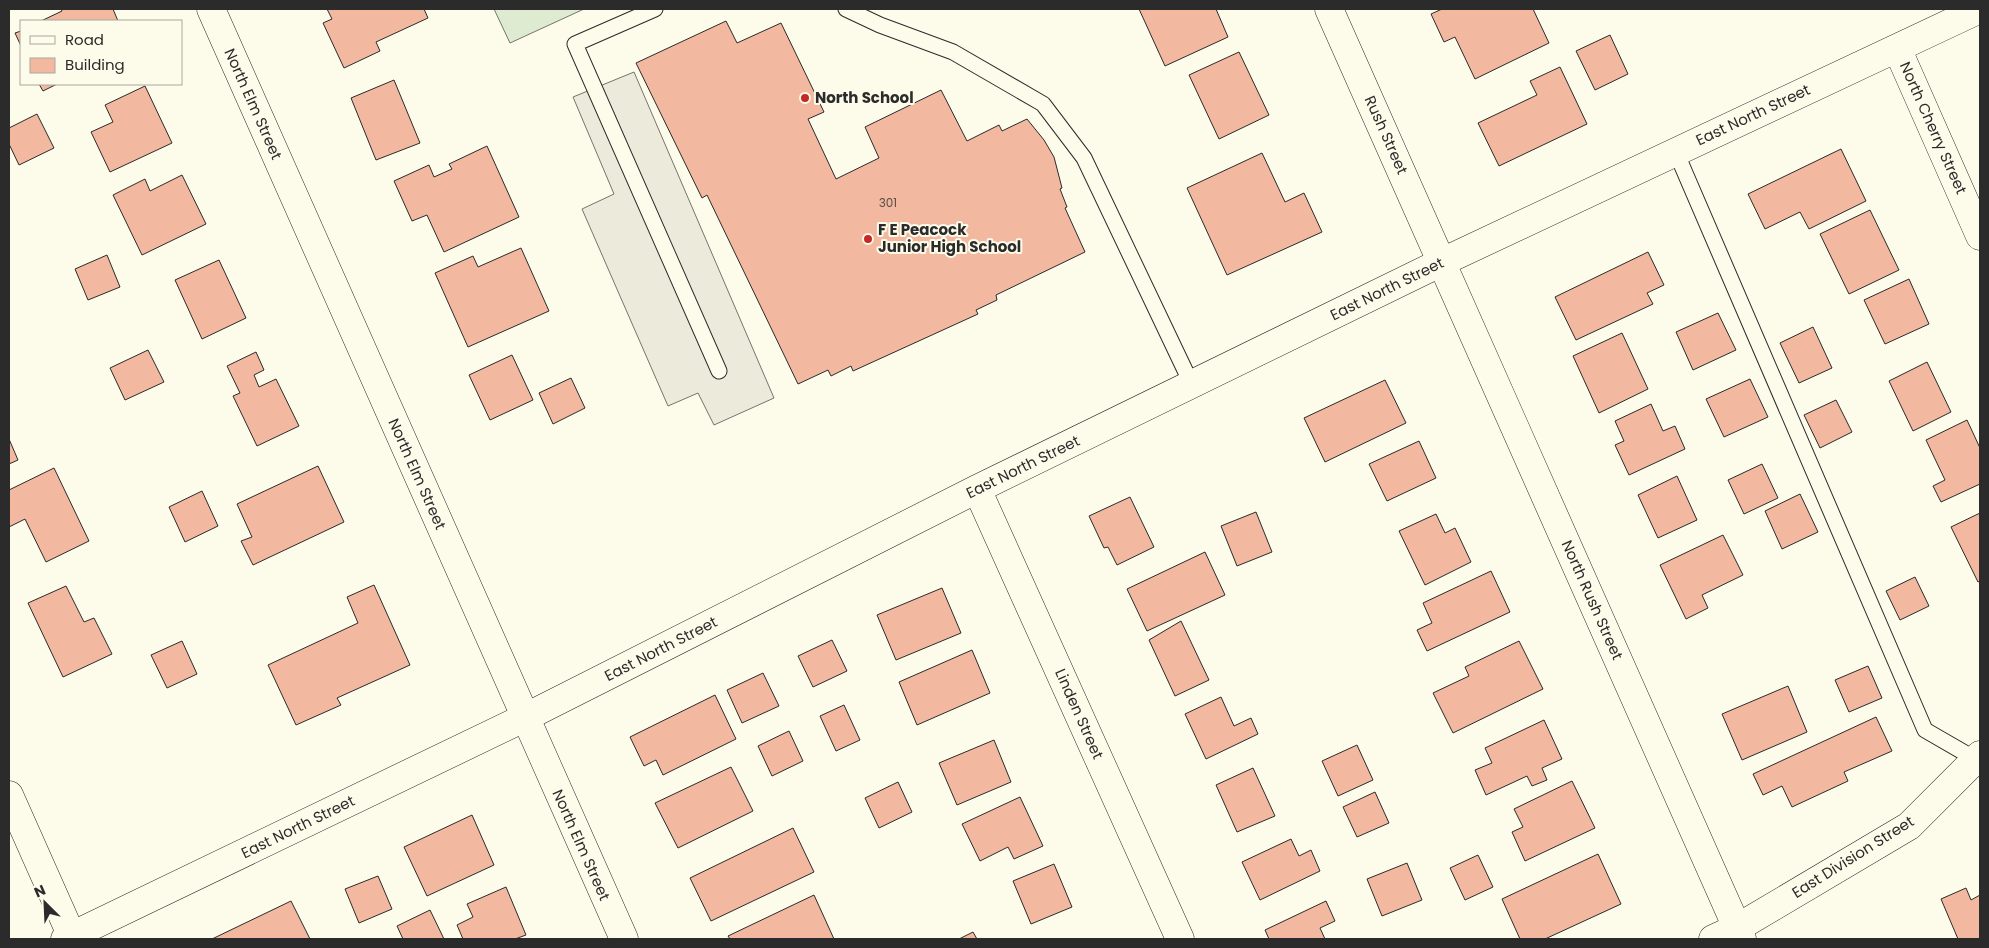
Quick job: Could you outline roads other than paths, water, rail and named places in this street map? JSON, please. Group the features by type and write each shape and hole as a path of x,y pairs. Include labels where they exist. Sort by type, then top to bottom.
{"street":[{"name":"North Elm Street","path":"212,9 524,718 624,939"},
{"name":"Rush Street","path":"1329,9 1442,262"},
{"name":"East North Street","path":"70,938 524,718 978,489 1442,262 1980,9"},
{"name":"North Cherry Street","path":"1897,48 1980,236"},
{"name":"North Rush Street","path":"1442,262 1740,933"},
{"name":"Linden Street","path":"978,489 1180,939"},
{"name":"East Division Street","path":"1713,939 1740,933 1909,826 1978,757"},
{"path":"9,795 70,938"}],"lane":[{"path":"654,9 575,44 719,370"},
{"path":"846,9 953,52 1043,104 1084,158 1192,385"},
{"path":"1676,152 1926,730 1978,757"}],"place":[{"name":"North School","path":"805,98"},
{"name":"F E Peacock Junior High School","path":"868,239"}]}
